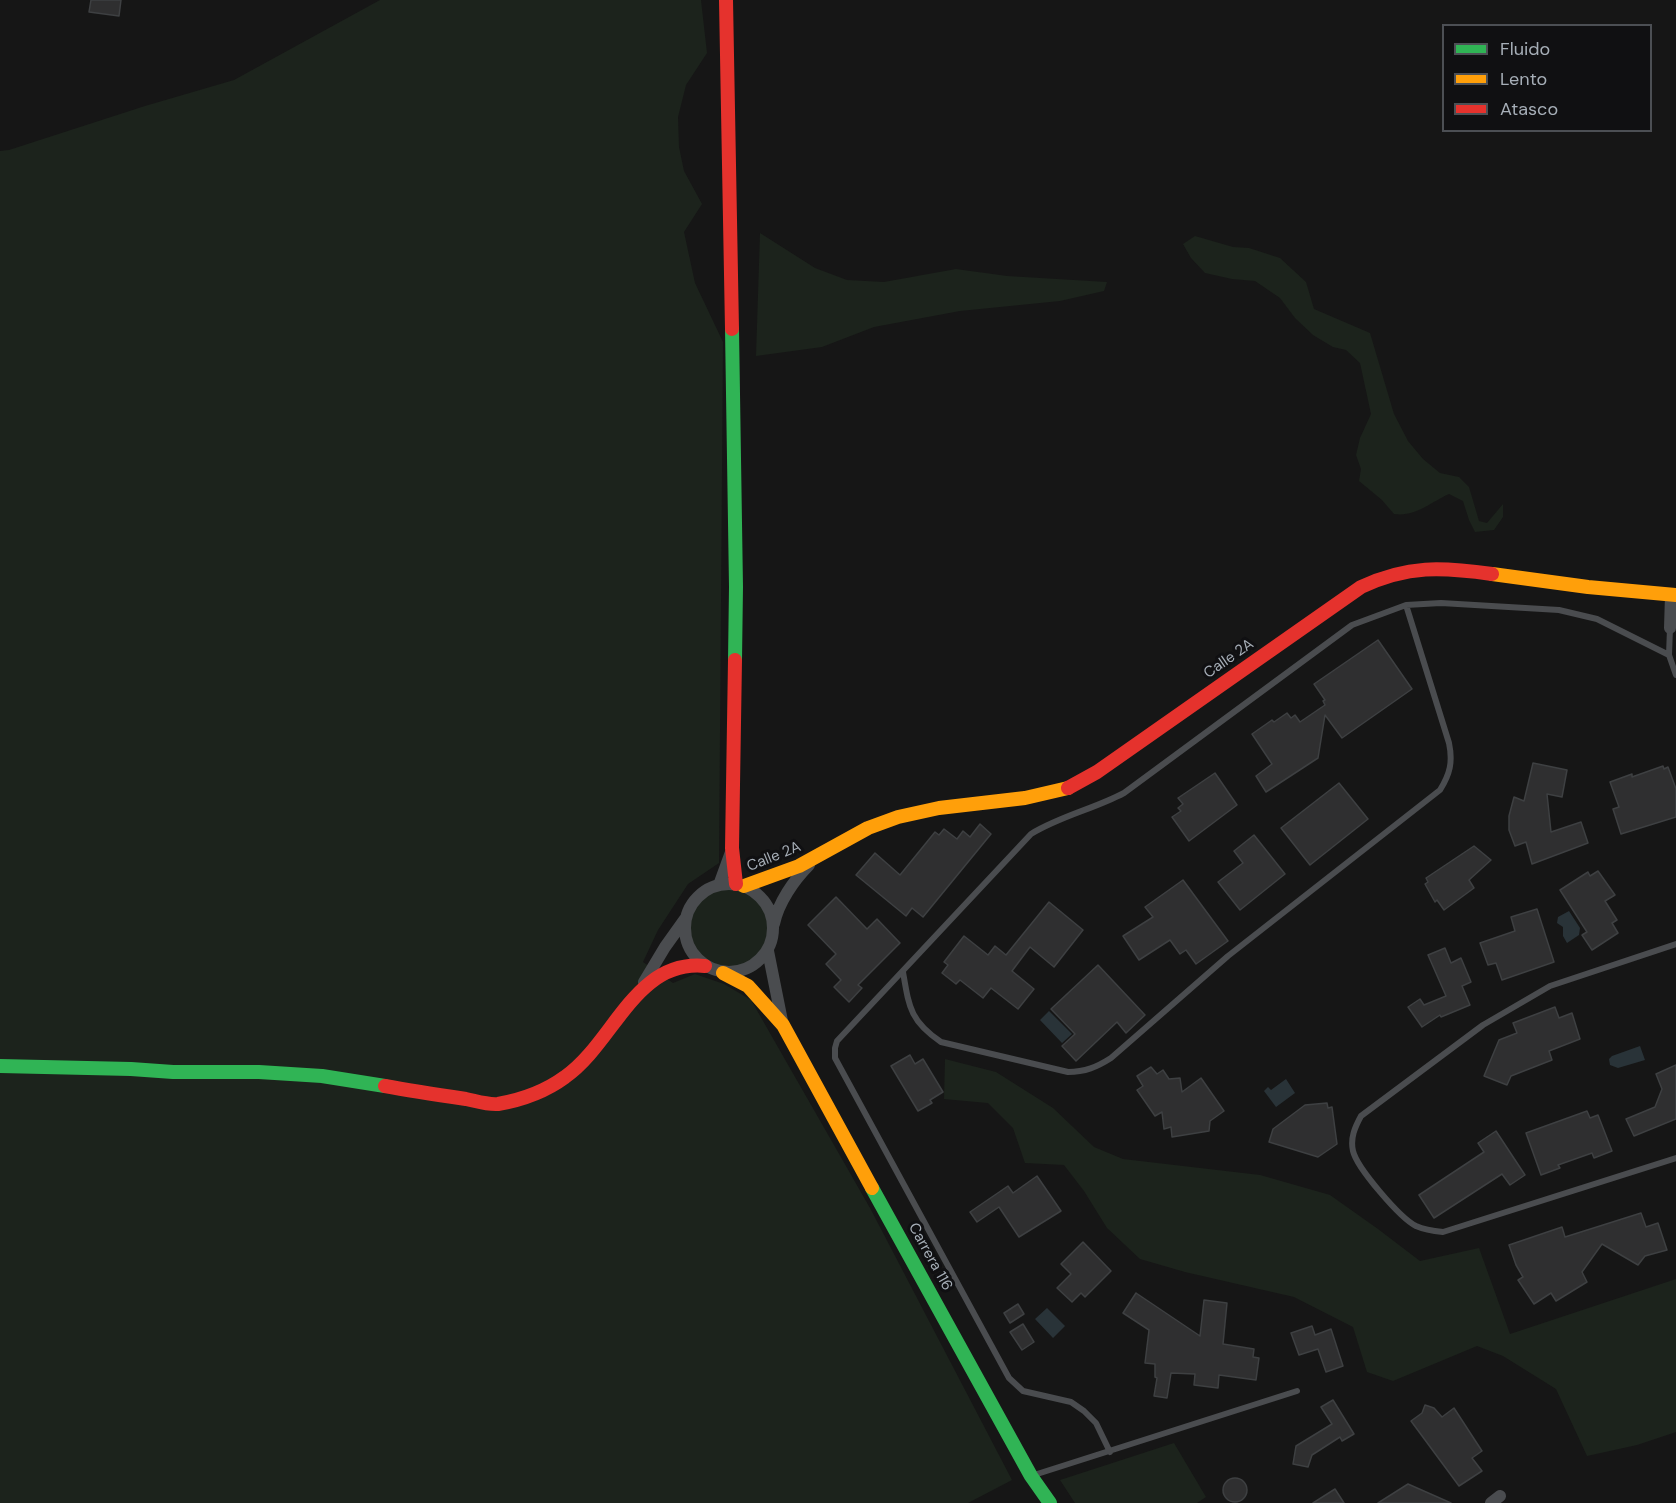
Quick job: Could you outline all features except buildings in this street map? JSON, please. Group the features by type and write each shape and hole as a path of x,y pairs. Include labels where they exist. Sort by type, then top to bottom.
{"street":[{"path":"726,0 736,587 732,848 740,885"},
{"name":"Calle 2A","path":"740,885 784,873 867,828 898,817 939,808 1025,798 1065,790 1096,772 1361,587 1382,577 1426,568 1450,568 1588,587 1674,595"},
{"path":"1670,628 1674,595"},
{"path":"719,885 732,848"},
{"name":"Calle 2A","path":"774,925 779,909 800,874 817,857"},
{"path":"0,1066 173,1072 259,1072 322,1076 496,1104 535,1094 566,1077 590,1054 640,992 654,978 668,970 695,965 723,973 736,972 749,969 759,961 768,951 773,939 774,925 765,901 755,892 740,885 719,885 698,896 690,906 684,929 690,950 705,966"},
{"path":"640,992 665,947 686,918"},
{"name":"Carrera 116","path":"768,951 783,1026"},
{"name":"Carrera 116","path":"723,973 748,987 783,1026 1031,1476 1050,1503"}],"lane":[{"path":"1110,1452 1096,1423 1084,1411 1071,1402 1023,1391 1010,1378 836,1058 837,1041 1031,834 1048,824 1101,805 1124,793 1352,625 1406,605 1441,603 1559,610 1597,619 1669,655"},
{"path":"903,972 914,1018 941,1042 1068,1072 1094,1068 1111,1058 1228,956 1440,790 1449,776 1452,759 1406,605"},
{"path":"1670,628 1669,655 1676,675"},
{"path":"1669,655 1676,651"},
{"path":"1676,944 1550,986 1483,1024 1361,1116 1355,1126 1352,1139 1353,1153 1361,1168 1401,1215 1414,1225 1429,1231 1443,1232 1676,1158"},
{"path":"1031,1476 1297,1391"}],"shaded area":[{"path":"380,0 701,0 707,53 686,85 678,117 679,147 684,171 702,204 684,232 695,283 723,342 719,863 688,884 658,930 643,962 673,983 695,974 724,984 751,1000 870,1208 1012,1480 968,1503 0,1503 0,151 234,80"},
{"path":"760,233 815,268 847,280 884,282 956,269 1007,276 1107,282 1104,291 1060,301 960,311 874,327 822,347 756,356"},
{"path":"1195,236 1233,247 1249,248 1280,258 1306,282 1314,309 1370,333 1394,414 1408,441 1423,459 1440,473 1459,477 1469,487 1479,521 1487,523 1503,504 1503,517 1494,530 1475,532 1463,501 1449,494 1416,511 1394,514 1382,500 1359,481 1361,469 1356,455 1360,438 1371,414 1360,363 1346,350 1333,347 1313,335 1295,318 1280,298 1255,281 1205,273 1191,258 1183,244"},
{"path":"720,884 738,884 754,891 766,903 773,919 773,937 766,953 754,965 738,972 720,972 704,965 692,953 685,937 685,919 692,903 704,891"},
{"path":"1569,911 1580,928 1579,935 1567,943 1563,936 1563,927 1557,923 1558,917"},
{"path":"1049,1011 1072,1034 1062,1043 1040,1020"},
{"path":"1640,1046 1645,1060 1618,1068 1610,1065 1609,1059 1612,1056"},
{"path":"945,1059 996,1072 1053,1108 1094,1147 1123,1159 1260,1175 1330,1195 1420,1261 1479,1248 1510,1334 1676,1279 1676,1432 1637,1445 1587,1456 1556,1389 1503,1356 1477,1346 1393,1381 1367,1372 1353,1327 1294,1297 1185,1272 1140,1259 1107,1228 1084,1191 1064,1165 1025,1163 1013,1128 988,1103 944,1099"},
{"path":"1286,1079 1295,1093 1276,1107 1264,1091 1268,1087 1271,1090"},
{"path":"1047,1308 1065,1326 1053,1338 1035,1319"},
{"path":"1174,1443 1206,1497 1197,1503 1075,1503 1060,1480"}],"traffic: fast":[{"path":"732,329 735,660"},
{"path":"0,1066 173,1072 259,1072 322,1076 385,1086"},
{"path":"872,1188 1031,1476 1050,1503"}],"traffic: slow":[{"path":"1492,574 1588,587 1676,595"},
{"path":"744,886 799,866 868,828 898,817 939,808 1025,798 1068,788"},
{"path":"723,973 748,986 783,1025 872,1188"}],"traffic: jam":[{"path":"726,0 732,329"},
{"path":"1068,788 1097,772 1361,587 1410,571 1441,569 1492,574"},
{"path":"735,660 732,848 736,884"},
{"path":"385,1086 494,1104 533,1094 558,1082 582,1062 627,1006 643,989 660,976 681,967 705,966"}]}
